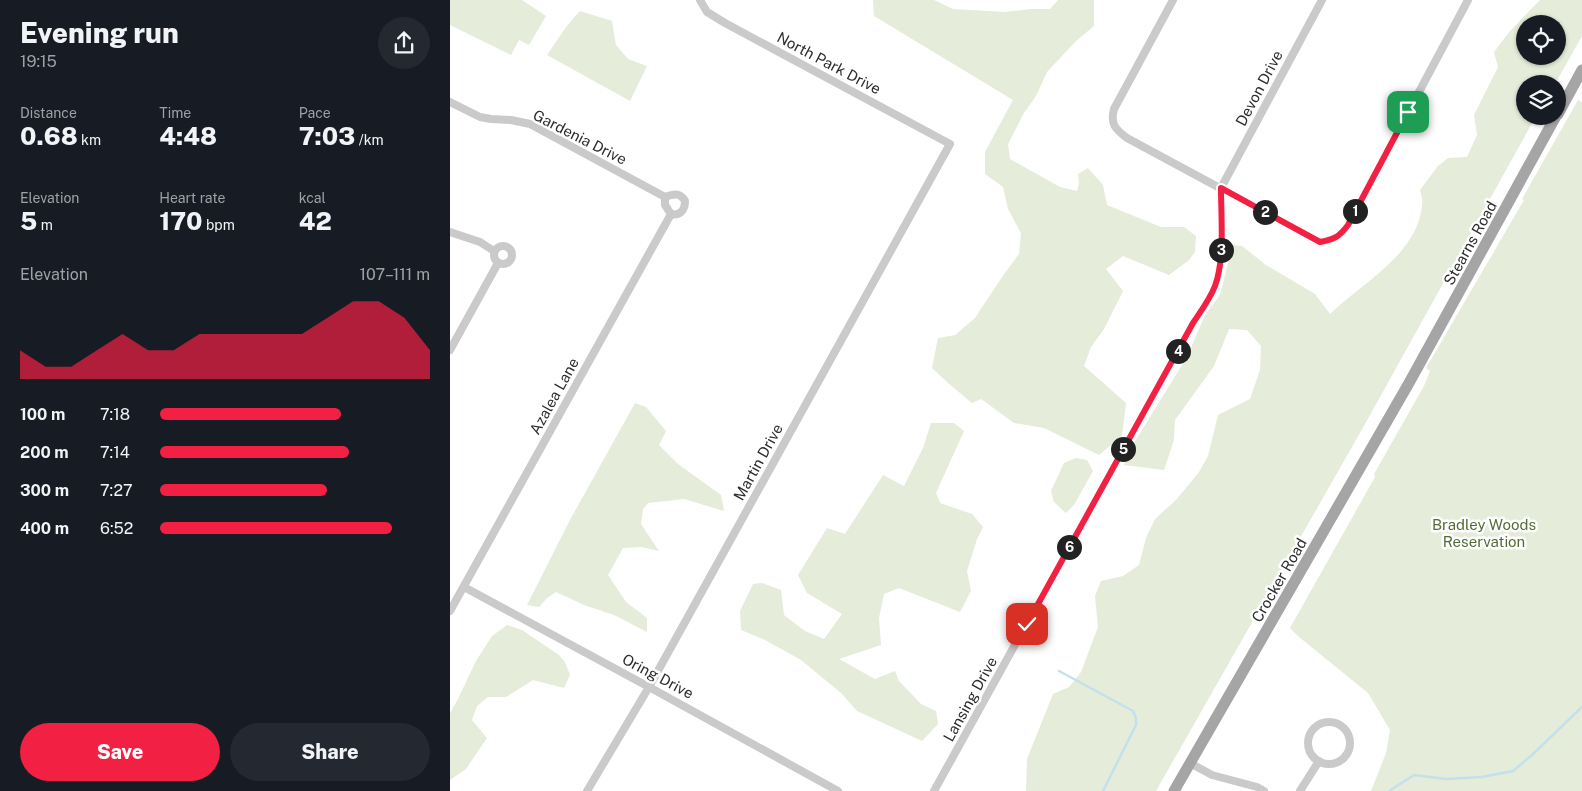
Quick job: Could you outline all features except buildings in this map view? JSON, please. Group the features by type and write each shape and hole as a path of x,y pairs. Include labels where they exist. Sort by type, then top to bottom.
{"main road":[{"name":"Stearns Road","path":"1566,99 1582,70"},
{"name":"Stearns Road","path":"1409,383 1551,125"},
{"name":"Crocker Road","path":"1174,791 1409,383"}],"street":[{"name":"North Park Drive","path":"700,0 708,12 725,23 950,144"},
{"path":"1172,0 1114,109 1112,119 1117,131 1320,242 1333,240 1348,225 1468,0"},
{"name":"Devon Drive","path":"1221,188 1322,0"},
{"name":"Gardenia Drive","path":"450,102 480,117 530,124 665,198 672,194 678,194 685,201"},
{"name":"Martin Drive","path":"587,791 649,687 950,144"},
{"name":"Lansing Drive","path":"934,791 1193,323 1215,287 1221,257 1221,188"},
{"path":"665,198 666,205 671,214"},
{"name":"Azalea Lane","path":"450,611 671,214 681,212 685,201"},
{"path":"450,232 480,242 494,251"},
{"path":"494,251 498,247 504,246 508,247 512,252 512,258 508,263 498,263"},
{"path":"494,251 495,259 498,263"},
{"path":"450,350 498,263"},
{"name":"Oring Drive","path":"464,587 838,791"},
{"path":"1329,722 1342,726 1350,738 1349,752 1339,762 1333,764 1319,762 1310,751 1309,738 1312,732 1316,727 1329,722"},
{"path":"1300,791 1319,762"},
{"path":"1190,763 1227,781 1256,787 1264,791"}],"green space":[{"path":"450,0 522,0 546,16 529,45 519,40 511,55 450,25"},
{"path":"873,0 934,0 953,9 1005,12 1050,9 1058,0 1094,0 1094,26 1076,41 1047,72 1036,96 1024,113 1008,144 1010,159 1060,187 1077,191 1079,183 1078,174 1088,168 1103,185 1107,205 1161,227 1184,227 1196,236 1195,252 1189,260 1169,275 1123,256 1106,269 1123,291 1104,329 1091,347 1084,366 1126,403 1122,436 1099,455 1044,428 1014,423 981,399 972,403 932,368 938,338 955,335 975,318 1019,254 1021,233 1008,209 1003,187 985,174 985,152 1013,100 874,16"},
{"path":"1540,0 1582,0 1582,36 1566,64 1566,15 1525,15"},
{"path":"580,11 612,21 616,45 628,59 647,66 630,101 547,55 566,27"},
{"path":"1516,25 1516,65 1566,65 1560,75 1516,75 1516,125 1531,125 1365,424 1156,791 1026,791 1027,759 1053,694 1069,687 1081,672 1098,627 1095,596 1101,581 1123,576 1139,565 1146,538 1155,519 1176,500 1199,472 1208,456 1218,415 1250,399 1260,370 1261,346 1247,330 1229,329 1214,366 1175,420 1174,440 1164,470 1124,465 1129,451 1187,357 1205,315 1220,295 1228,263 1225,244 1242,246 1266,265 1315,294 1330,314 1400,253 1418,222 1422,205 1420,190 1438,166 1448,158 1467,157 1477,135 1474,115 1498,67 1494,52"},
{"name":"Bradley Woods Reservation","path":"1578,100 1582,101 1582,791 1371,791 1386,753 1390,730 1368,693 1290,628 1424,386 1430,371 1426,368 1524,200 1522,199 1564,125 1566,125 1566,121"},
{"path":"635,403 646,407 666,431 659,445 678,464 721,495 724,511 684,499 648,503 643,509 641,524 659,551 642,547 623,548 608,575 626,602 647,618 647,632 614,615 584,605 556,592 539,607 527,605 570,520"},
{"path":"931,423 954,423 964,431 936,493 940,503 972,514 983,527 977,539 967,571 971,591 960,612 899,588 884,594 879,618 881,645 839,659 875,679 895,671 899,681 921,704 936,711 938,724 922,741 857,711 841,693 801,660 765,640 741,630 740,611 753,584 762,583 781,590 784,615 805,631 824,639 842,614 807,593 798,575 827,528 845,534 883,475 904,486 923,448"},
{"path":"1076,458 1087,460 1093,471 1074,505 1066,513 1054,502 1051,491 1064,463"},
{"path":"507,625 522,630 559,655 565,662 570,675 564,688 533,680 506,697 488,697 477,706 472,720 487,738 466,769 450,780 450,713 476,661 492,636"}],"waterway":[{"path":"1059,671 1133,711 1136,718 1136,725 1103,791"},
{"path":"1389,791 1414,775 1446,779 1482,777 1513,771 1582,707"}],"route":[{"path":"1027,624 1193,323 1215,287 1221,257 1221,188 1320,242 1333,240 1348,225 1408,112"}]}
